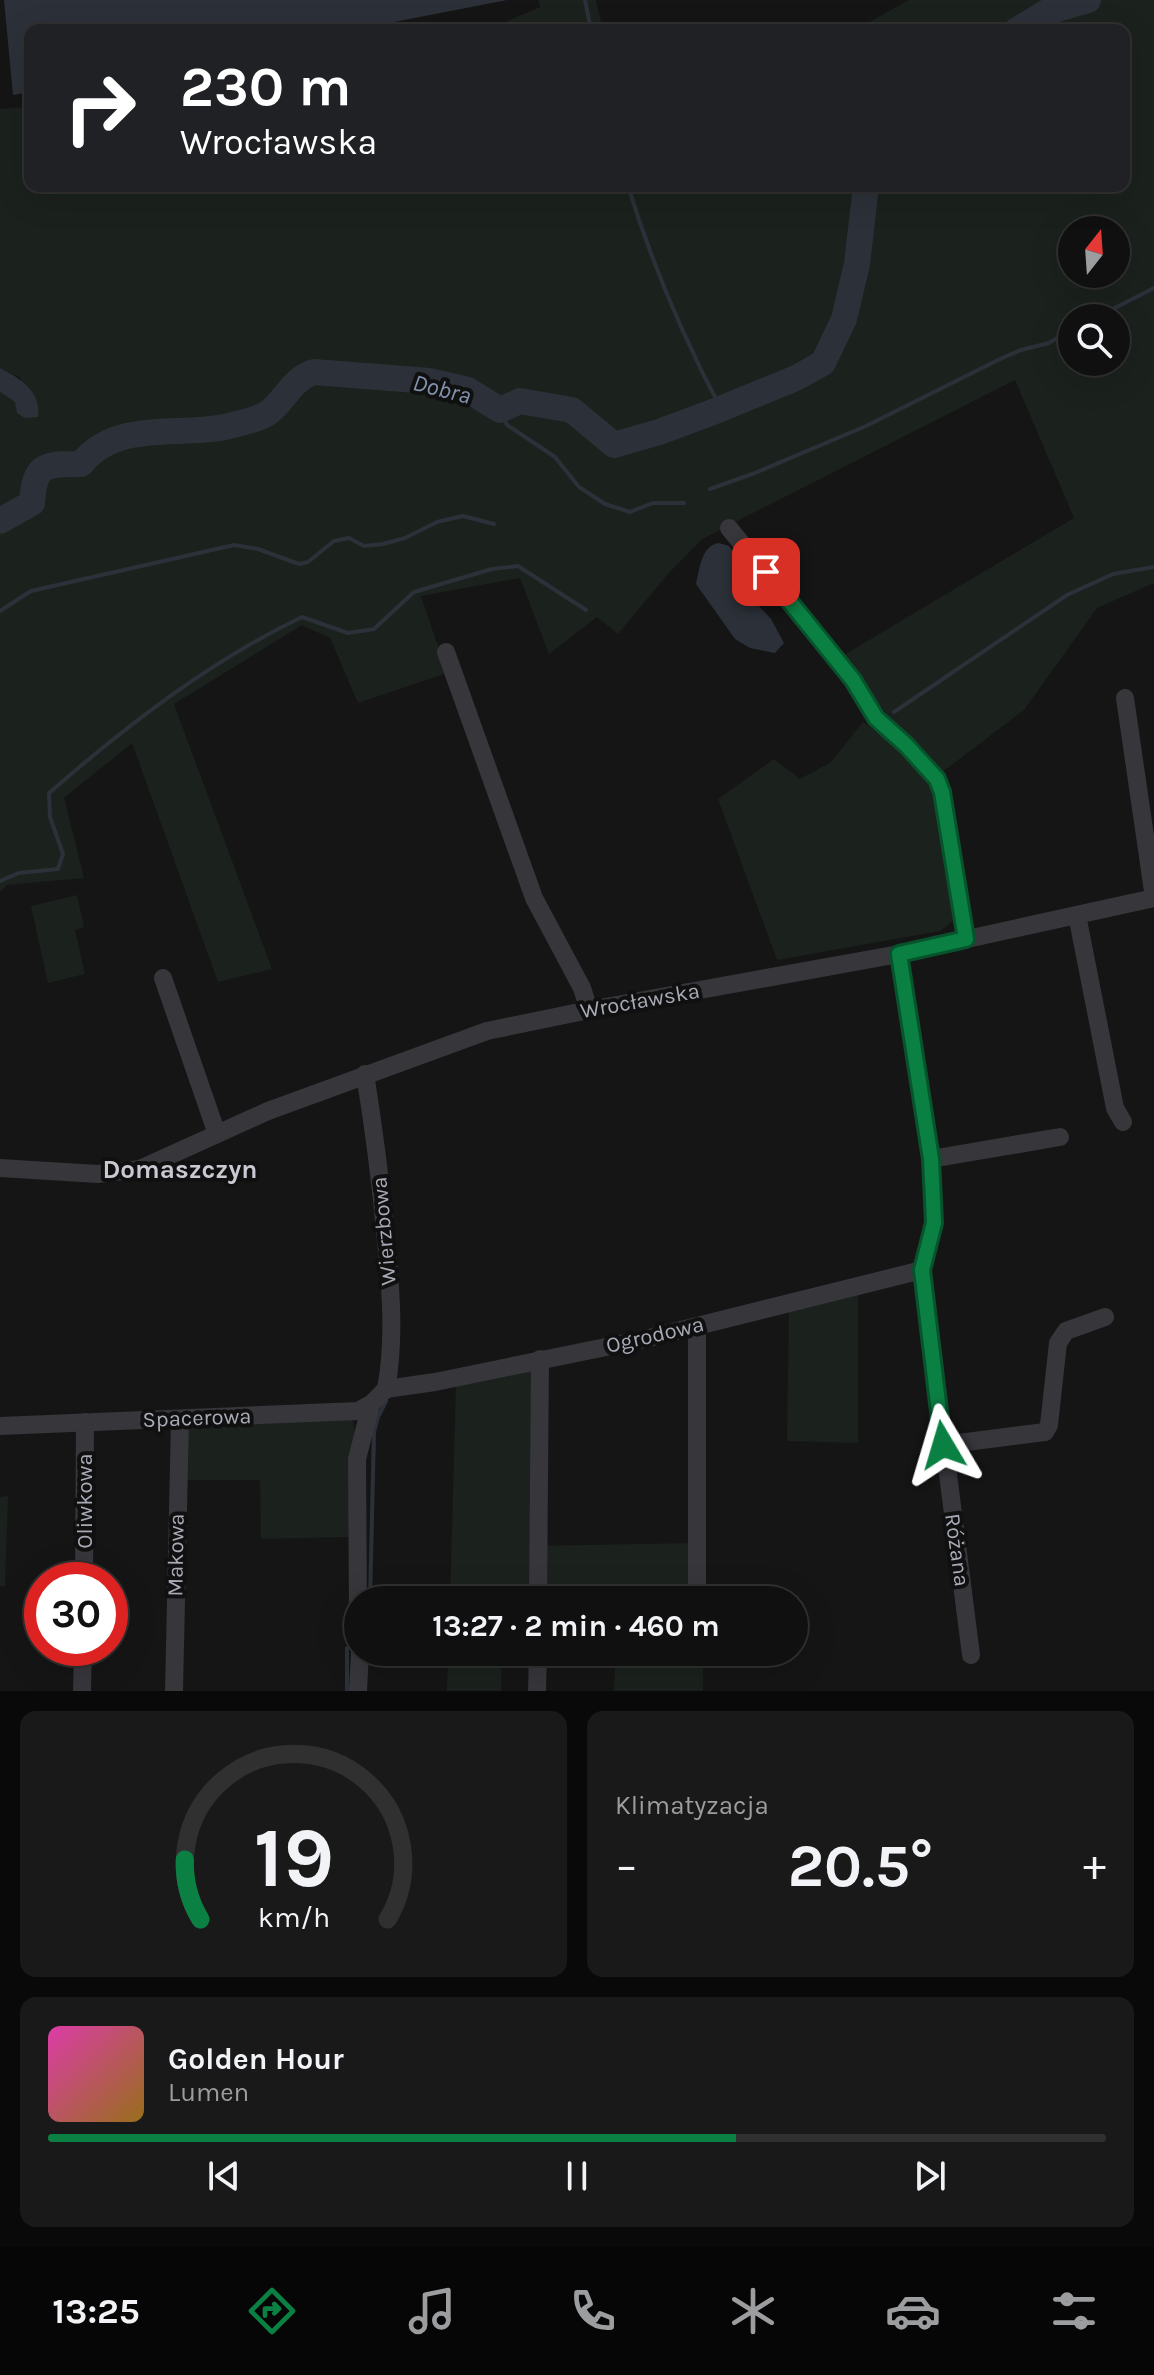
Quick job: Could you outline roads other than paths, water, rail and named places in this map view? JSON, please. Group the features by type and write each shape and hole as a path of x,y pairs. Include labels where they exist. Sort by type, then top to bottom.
{"street":[{"path":"729,528 853,680 876,718 937,779 942,792 966,939"},
{"path":"446,652 534,898 582,988 589,1010"},
{"name":"Wrocławska","path":"0,1168 98,1174 140,1169 365,1074 487,1031 899,954 1154,898 1125,698"},
{"path":"1077,915 1115,1108 1123,1122"},
{"name":"Różana","path":"899,954 931,1159 934,1223 922,1270 971,1655"},
{"path":"163,978 217,1134"},
{"name":"Wierzbowa","path":"365,1074 379,1163 390,1278 391,1362 386,1389"},
{"path":"931,1159 1060,1137"},
{"name":"Ogrodowa","path":"386,1389 435,1382 697,1326 922,1270"},
{"path":"943,1445 1045,1432 1049,1425 1058,1343 1066,1331 1105,1317"},
{"path":"697,1326 697,1586"},
{"path":"538,1586 540,1359"},
{"path":"358,1586 357,1459 371,1404 386,1389"},
{"name":"Spacerowa","path":"0,1426 358,1411 371,1404"},
{"name":"Makowa","path":"174,1691 180,1419"},
{"name":"Oliwkowa","path":"84,1562 85,1422"},
{"path":"82,1691 83,1666"},
{"path":"358,1691 359,1666"},
{"path":"537,1691 538,1666"}],"waterway":[{"path":"585,0 590,24"},
{"name":"Dobra","path":"1027,24 1047,12 1088,0"},
{"path":"630,192 669,300 721,409"},
{"name":"Dobra","path":"0,521 32,503 36,480 44,468 58,464 81,464 96,449 133,435 214,429 256,419 274,408 300,379 314,372 429,381 468,390 500,410 520,401 572,410 614,445 713,412 796,378 823,363 844,319 857,264 865,192"},
{"path":"1123,304 1154,288"},
{"path":"710,489 866,426 998,360 1058,338"},
{"path":"500,410 507,425 555,457 579,487 605,504 630,512 653,503 684,503"},
{"path":"0,611 31,591 234,545 258,549 299,564 308,562 334,541 349,538 364,546 383,544 405,538 437,522 463,516 494,524"},
{"path":"0,881 19,873 58,869 63,854 50,817 49,793 170,696 234,654 302,617 348,633 374,629 414,592 492,569 518,566 586,610"},
{"path":"894,712 1067,595 1113,574 1154,567"},
{"path":"370,1586 374,1432 386,1401"},
{"path":"347,1666 347,1691"}],"district":[{"name":"Domaszczyn","path":"180,1169"}]}
